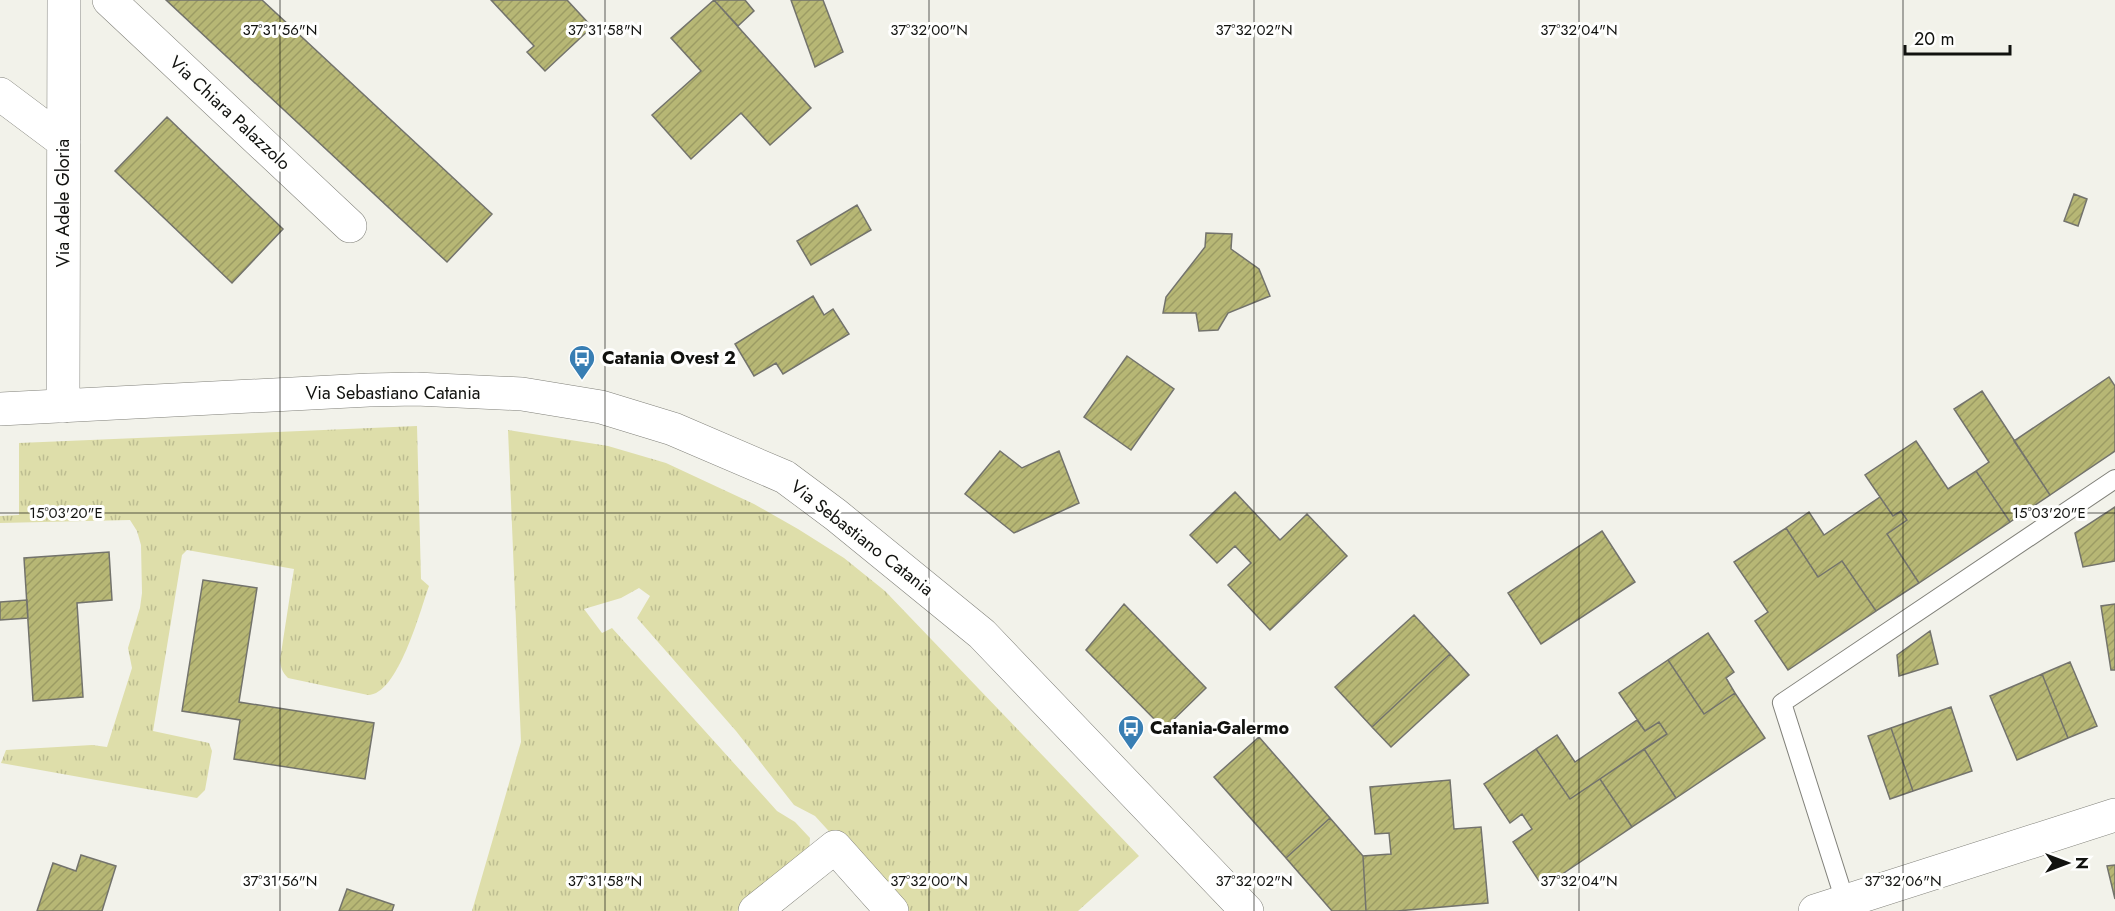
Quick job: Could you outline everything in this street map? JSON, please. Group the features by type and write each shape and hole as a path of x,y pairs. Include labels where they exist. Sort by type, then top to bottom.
{"main road":[{"name":"Via Adele Gloria","path":"63,406 64,0"},
{"name":"Via Chiara Palazzolo","path":"109,0 350,226"},
{"path":"0,94 64,142"},
{"name":"Via Sebastiano Catania","path":"0,409 416,389 522,394 601,407 673,429 785,477 836,515 982,634 1247,911"},
{"path":"1815,911 2115,814"},
{"path":"755,911 834,847 892,911"}],"lane":[{"path":"1845,901 1782,703 2115,479"}],"green space":[{"path":"417,426 421,579 429,586 414,631 398,667 379,691 368,695 288,678 284,674 280,660 294,569 187,550 182,555 153,731 209,743 212,751 205,790 197,798 1,763 6,750 92,745 107,747 132,668 128,648 142,593 141,545 137,531 130,520 0,523 0,516 19,515 19,443"},
{"path":"508,430 608,446 666,463 754,504 844,558 885,591 1139,856 1078,911 908,911 815,816 794,805 736,731 637,618 650,596 639,588 621,598 584,609 602,633 612,628 777,811 795,822 810,838 809,854 737,911 472,911 521,742"}],"building":[{"path":"166,0 262,0 492,214 447,262"},
{"path":"491,0 567,0 592,27 545,71 527,52 534,46"},
{"path":"714,0 745,0 754,11 738,26"},
{"path":"714,0 811,108 770,145 741,113 691,159 652,115 701,71 671,38"},
{"path":"791,0 823,0 843,52 815,67"},
{"path":"167,117 283,229 232,283 115,171"},
{"path":"2074,194 2087,199 2078,226 2064,221"},
{"path":"857,205 871,230 811,265 797,241"},
{"path":"1206,233 1232,234 1231,249 1259,269 1270,296 1228,313 1218,330 1199,331 1196,313 1163,313 1166,297 1205,247"},
{"path":"813,296 824,315 833,309 849,334 783,374 776,363 754,376 735,344"},
{"path":"1127,356 1174,389 1131,450 1084,417"},
{"path":"2109,377 2115,386 2115,451 2050,495 2014,441"},
{"path":"1982,391 2050,495 2010,522 1976,471 1989,462 1954,409"},
{"path":"1916,441 1948,489 1976,471 2010,522 1919,583 1887,534 1907,520 1901,511 1893,516 1865,475"},
{"path":"1000,451 1022,468 1059,451 1079,503 1014,533 965,494"},
{"path":"1235,492 1280,540 1307,514 1347,556 1270,630 1228,585 1251,563 1235,546 1217,563 1190,535"},
{"path":"1880,497 1893,516 1901,511 1907,520 1887,534 1919,583 1876,611 1842,561 1818,577 1786,528 1809,512 1824,535"},
{"path":"2115,507 2115,561 2083,567 2075,533"},
{"path":"1786,528 1818,577 1842,561 1876,611 1788,670 1755,621 1768,612 1734,562"},
{"path":"1602,531 1635,582 1541,644 1508,593"},
{"path":"109,552 112,600 77,603 83,697 33,701 24,558"},
{"path":"203,580 257,588 239,702 374,723 365,779 234,759 240,720 182,711"},
{"path":"27,600 28,618 0,620 0,602"},
{"path":"1124,604 1206,688 1164,729 1086,650"},
{"path":"2115,604 2115,670 2111,670 2101,606"},
{"path":"1414,615 1450,654 1372,727 1335,687"},
{"path":"1930,631 1938,664 1899,676 1897,655"},
{"path":"1708,633 1734,672 1726,678 1735,693 1704,714 1668,660"},
{"path":"1450,654 1469,675 1391,747 1372,727"},
{"path":"1668,660 1704,714 1735,693 1765,738 1676,798 1644,749 1667,734 1659,722 1645,731 1619,693"},
{"path":"2070,662 2097,726 2068,738 2042,674"},
{"path":"2042,674 2068,738 2017,760 1990,696"},
{"path":"1951,707 1972,771 1913,791 1891,728"},
{"path":"1637,720 1645,731 1659,722 1667,734 1570,799 1536,749 1557,735 1575,762"},
{"path":"1891,728 1913,791 1890,799 1868,736"},
{"path":"1259,737 1330,818 1286,858 1214,777"},
{"path":"1536,749 1570,799 1600,779 1632,827 1543,887 1513,842 1532,829 1522,814 1510,823 1484,784"},
{"path":"1644,749 1676,798 1632,827 1600,779"},
{"path":"1450,780 1454,829 1481,827 1488,903 1397,911 1366,911 1363,856 1391,854 1389,833 1375,834 1370,787"},
{"path":"1330,818 1363,856 1366,911 1332,911 1286,858"},
{"path":"81,855 116,866 102,911 37,911 53,863 76,871"},
{"path":"2115,865 2115,899 2107,866"},
{"path":"347,889 394,905 392,911 339,911"}],"place":[{"name":"Catania Ovest 2","path":"582,381"},
{"name":"Catania-Galermo","path":"1131,751"}]}
